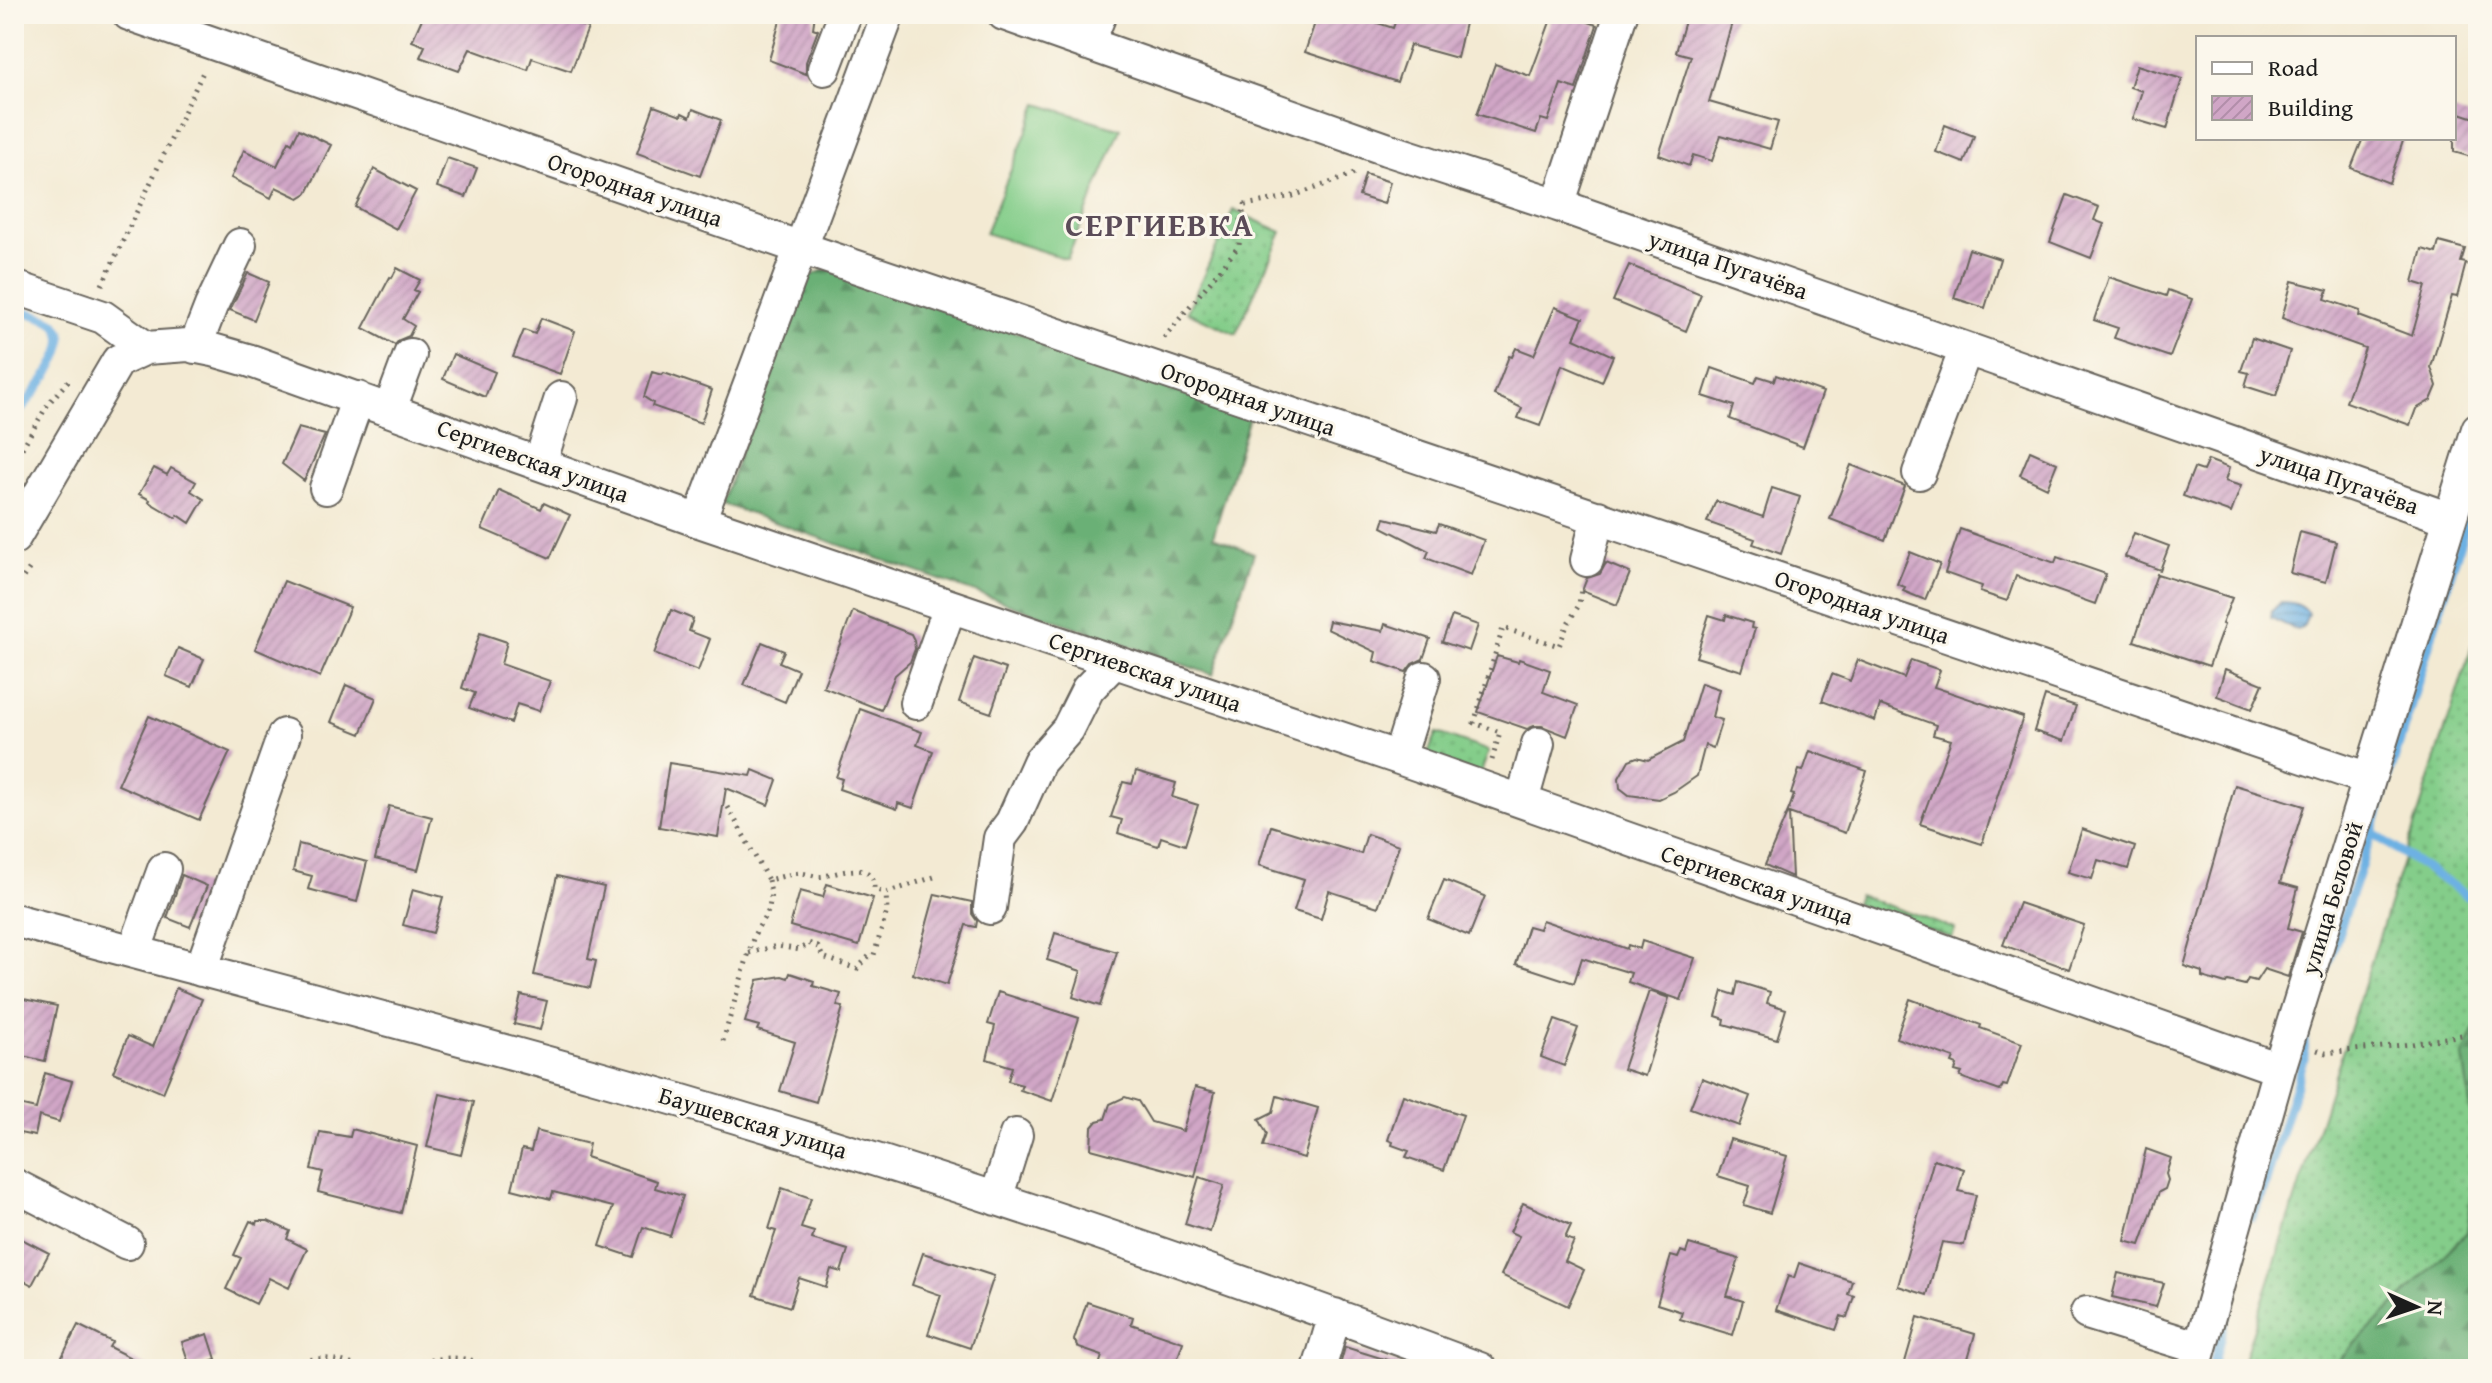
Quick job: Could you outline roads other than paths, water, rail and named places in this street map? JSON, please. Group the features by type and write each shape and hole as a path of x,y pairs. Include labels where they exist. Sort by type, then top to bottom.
{"street":[{"name":"Огородная улица","path":"129,14 801,248 2369,779"},
{"path":"824,69 845,14"},
{"path":"699,521 888,14"},
{"name":"улица Пугачёва","path":"1004,14 2450,519"},
{"path":"1088,44 1100,14"},
{"path":"1558,205 1621,14"},
{"path":"195,347 240,245"},
{"path":"14,287 103,317 146,348 118,361 14,538"},
{"name":"Сергиевская улица","path":"146,348 195,347 251,361 699,521 1399,758 2279,1069"},
{"path":"1919,473 1966,349"},
{"path":"390,409 410,355"},
{"path":"326,488 358,398"},
{"path":"540,463 561,398"},
{"name":"улица Беловой","path":"2197,1359 2288,1038 2478,429"},
{"path":"1587,560 1598,517"},
{"path":"916,703 950,606"},
{"path":"990,908 1000,838 1012,822 1039,762 1068,729 1088,689 1114,662"},
{"path":"1399,758 1424,678"},
{"path":"201,970 284,735"},
{"path":"1522,801 1538,744"},
{"path":"134,952 164,869"},
{"name":"Баушевская улица","path":"14,920 597,1076 845,1151 1168,1255 1480,1369"},
{"path":"996,1199 1016,1135"},
{"path":"14,1185 127,1243"},
{"path":"2087,1313 2197,1359"},
{"path":"1319,1369 1335,1315"}],"water":[{"path":"2281,602 2297,604 2306,611 2308,614 2303,628 2297,630 2271,618 2272,611"}],"waterway":[{"path":"14,309 51,321 60,330 62,342 58,356 41,385 14,418"},
{"path":"2326,970 2372,833 2478,484"},
{"path":"2372,833 2478,903"},
{"path":"2252,1217 2261,1198 2304,1059 2305,1033"},
{"path":"2212,1369 2233,1289"}],"district":[{"name":"СЕРГИЕВКА","path":"1160,225"}]}
